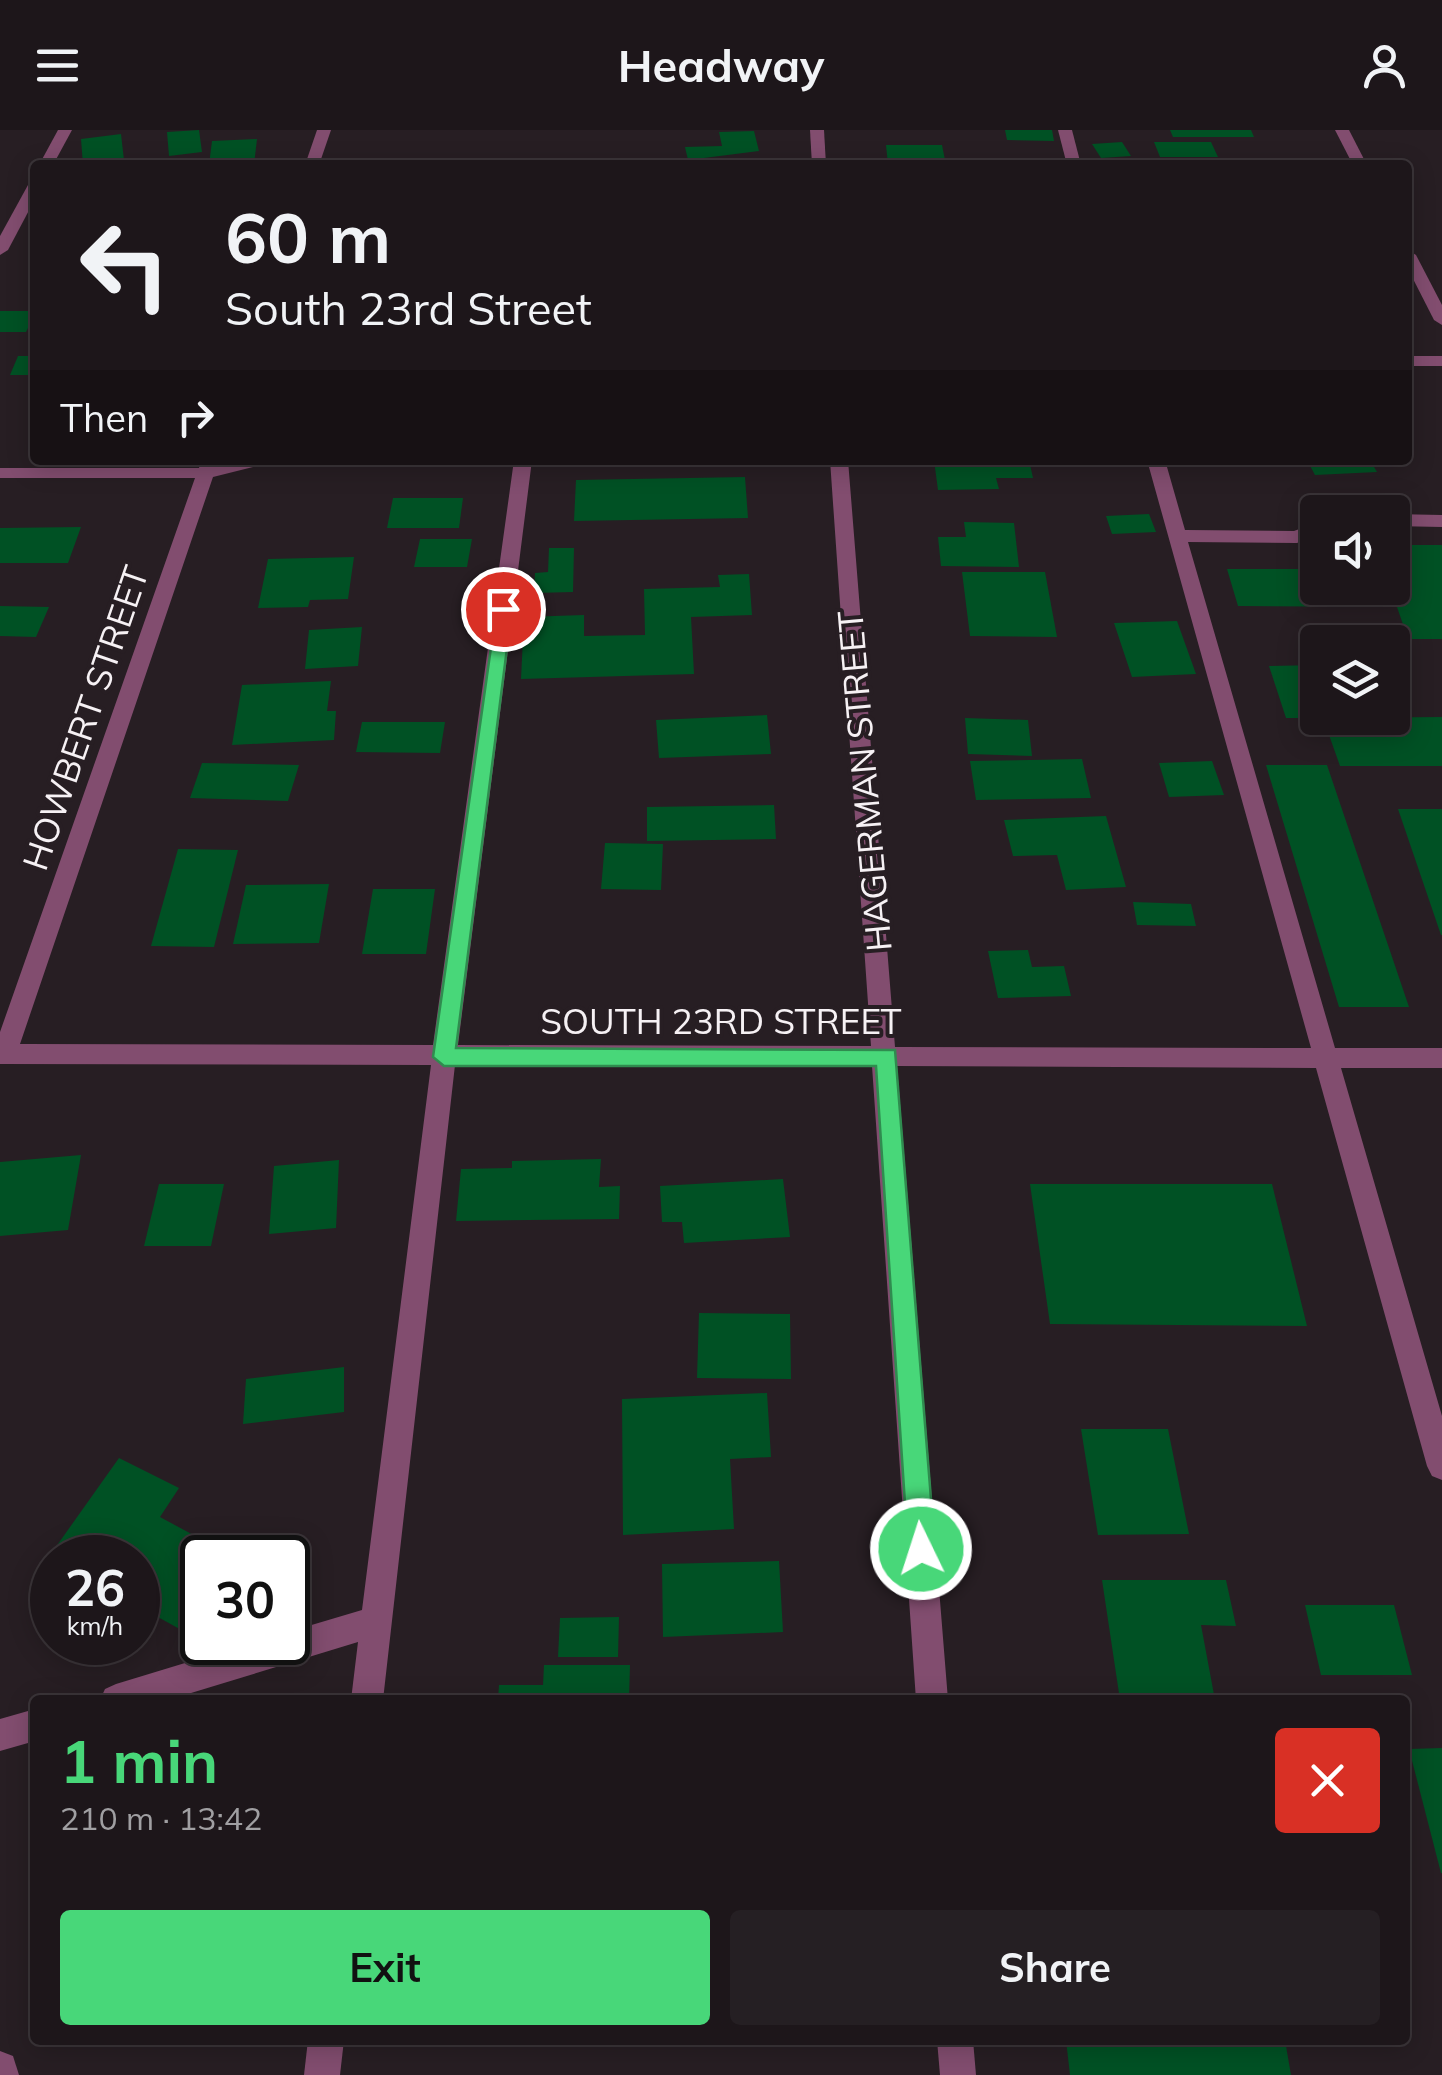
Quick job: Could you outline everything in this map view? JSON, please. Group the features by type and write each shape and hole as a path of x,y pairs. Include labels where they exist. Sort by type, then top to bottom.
{"street":[{"path":"49,160 64,130"},
{"path":"314,160 324,130"},
{"path":"817,130 819,160"},
{"path":"1065,130 1073,160"},
{"path":"1342,130 1357,160"},
{"path":"0,250 30,194"},
{"path":"1412,263 1442,320"},
{"path":"1412,361 1442,361"},
{"path":"368,1695 444,1057 521,465"},
{"name":"HAGERMAN STREET","path":"839,465 887,1057 932,1695"},
{"path":"1157,465 1442,1466"},
{"path":"0,473 208,467"},
{"name":"HOWBERT STREET","path":"2,1054 208,467"},
{"path":"1410,520 1442,521"},
{"path":"1178,536 1300,536"},
{"name":"SOUTH 23RD STREET","path":"2,1054 1442,1058"},
{"path":"133,1695 377,1621"},
{"path":"0,1735 30,1726"},
{"path":"322,2075 325,2045"},
{"path":"955,2045 958,2075"}],"building":[{"path":"199,130 202,152 169,156 167,132"},
{"path":"1005,130 1052,130 1054,141 1007,140"},
{"path":"1170,130 1251,130 1254,137 1173,137"},
{"path":"754,131 759,151 688,160 685,147 722,146 719,132"},
{"path":"121,134 124,160 83,160 81,139"},
{"path":"257,139 255,160 210,160 212,141"},
{"path":"1122,142 1131,156 1101,158 1092,144"},
{"path":"1154,142 1211,142 1218,157 1160,157"},
{"path":"886,145 942,145 945,160 888,160"},
{"path":"0,311 30,311 26,332 0,332"},
{"path":"18,356 30,356 30,375 10,375"},
{"path":"935,465 1030,465 1033,478 996,478 999,489 938,490"},
{"path":"1310,465 1373,465 1377,472 1315,475"},
{"path":"745,477 748,518 574,521 576,480"},
{"path":"393,498 463,498 459,528 387,528"},
{"path":"1149,514 1156,532 1112,534 1106,516"},
{"path":"964,522 1014,523 1019,567 941,566 938,537 966,537"},
{"path":"81,527 68,563 0,563 0,528"},
{"path":"420,539 472,539 467,567 414,567"},
{"path":"1410,545 1442,545 1442,639 1410,639 1410,625 1403,625 1397,607 1238,606 1227,569 1300,569 1300,605 1410,605"},
{"path":"549,548 574,548 573,592 534,593 535,573 548,572"},
{"path":"354,557 348,599 310,600 308,607 258,608 268,559"},
{"path":"962,572 1045,572 1057,637 970,636"},
{"path":"749,574 752,615 691,617 694,674 521,679 524,617 584,615 584,636 645,635 644,589 720,587 718,575"},
{"path":"0,606 49,607 36,637 0,636"},
{"path":"1177,621 1196,674 1132,677 1114,623"},
{"path":"362,627 358,666 305,669 309,630"},
{"path":"1300,665 1300,718 1286,718 1269,666"},
{"path":"331,681 327,711 336,711 334,740 232,745 242,685"},
{"path":"767,715 771,754 659,758 656,720"},
{"path":"1410,717 1442,717 1442,766 1340,766 1329,735 1410,735"},
{"path":"965,718 1028,720 1032,756 968,754"},
{"path":"362,722 445,722 440,753 356,752"},
{"path":"1082,759 1091,798 976,800 970,761"},
{"path":"1212,761 1224,795 1169,797 1159,763"},
{"path":"202,763 299,765 288,801 190,798"},
{"path":"1266,765 1327,765 1409,1007 1339,1007"},
{"path":"774,805 776,839 647,841 647,807"},
{"path":"1398,809 1442,809 1442,935 1441,935"},
{"path":"1106,816 1126,887 1066,890 1057,855 1013,856 1004,820"},
{"path":"605,843 663,844 661,890 601,889"},
{"path":"178,849 238,850 214,947 151,946"},
{"path":"329,884 319,943 233,944 246,885"},
{"path":"373,889 435,889 426,954 362,954"},
{"path":"1133,902 1191,904 1196,926 1137,925"},
{"path":"1028,950 1032,967 1064,966 1071,996 998,998 988,951"},
{"path":"81,1155 68,1230 0,1236 0,1162"},
{"path":"601,1159 599,1187 620,1186 619,1219 456,1221 461,1169 512,1168 512,1161"},
{"path":"339,1160 336,1228 269,1234 274,1166"},
{"path":"783,1179 790,1237 684,1243 682,1222 662,1222 660,1186"},
{"path":"159,1184 224,1184 211,1246 144,1246"},
{"path":"1030,1184 1272,1184 1307,1326 1050,1324"},
{"path":"699,1313 790,1314 791,1379 697,1378"},
{"path":"344,1367 344,1412 243,1424 246,1379"},
{"path":"767,1393 771,1457 730,1459 734,1529 623,1535 622,1399"},
{"path":"1081,1429 1168,1429 1189,1534 1098,1535"},
{"path":"119,1458 179,1488 160,1517 193,1535 180,1535 180,1629 160,1618 160,1535 64,1535"},
{"path":"779,1561 783,1632 663,1637 662,1564"},
{"path":"1102,1580 1226,1580 1236,1626 1201,1625 1214,1695 1119,1695"},
{"path":"1305,1605 1394,1605 1412,1675 1321,1675"},
{"path":"619,1617 618,1657 558,1657 560,1618"},
{"path":"544,1665 630,1665 629,1695 498,1695 499,1685 543,1685"},
{"path":"1442,1748 1442,1873 1410,1753 1410,1749"},
{"path":"1067,2045 1286,2045 1291,2075 1070,2075"}],"route":[{"path":"503,609 444,1057 887,1057 921,1549"}]}
